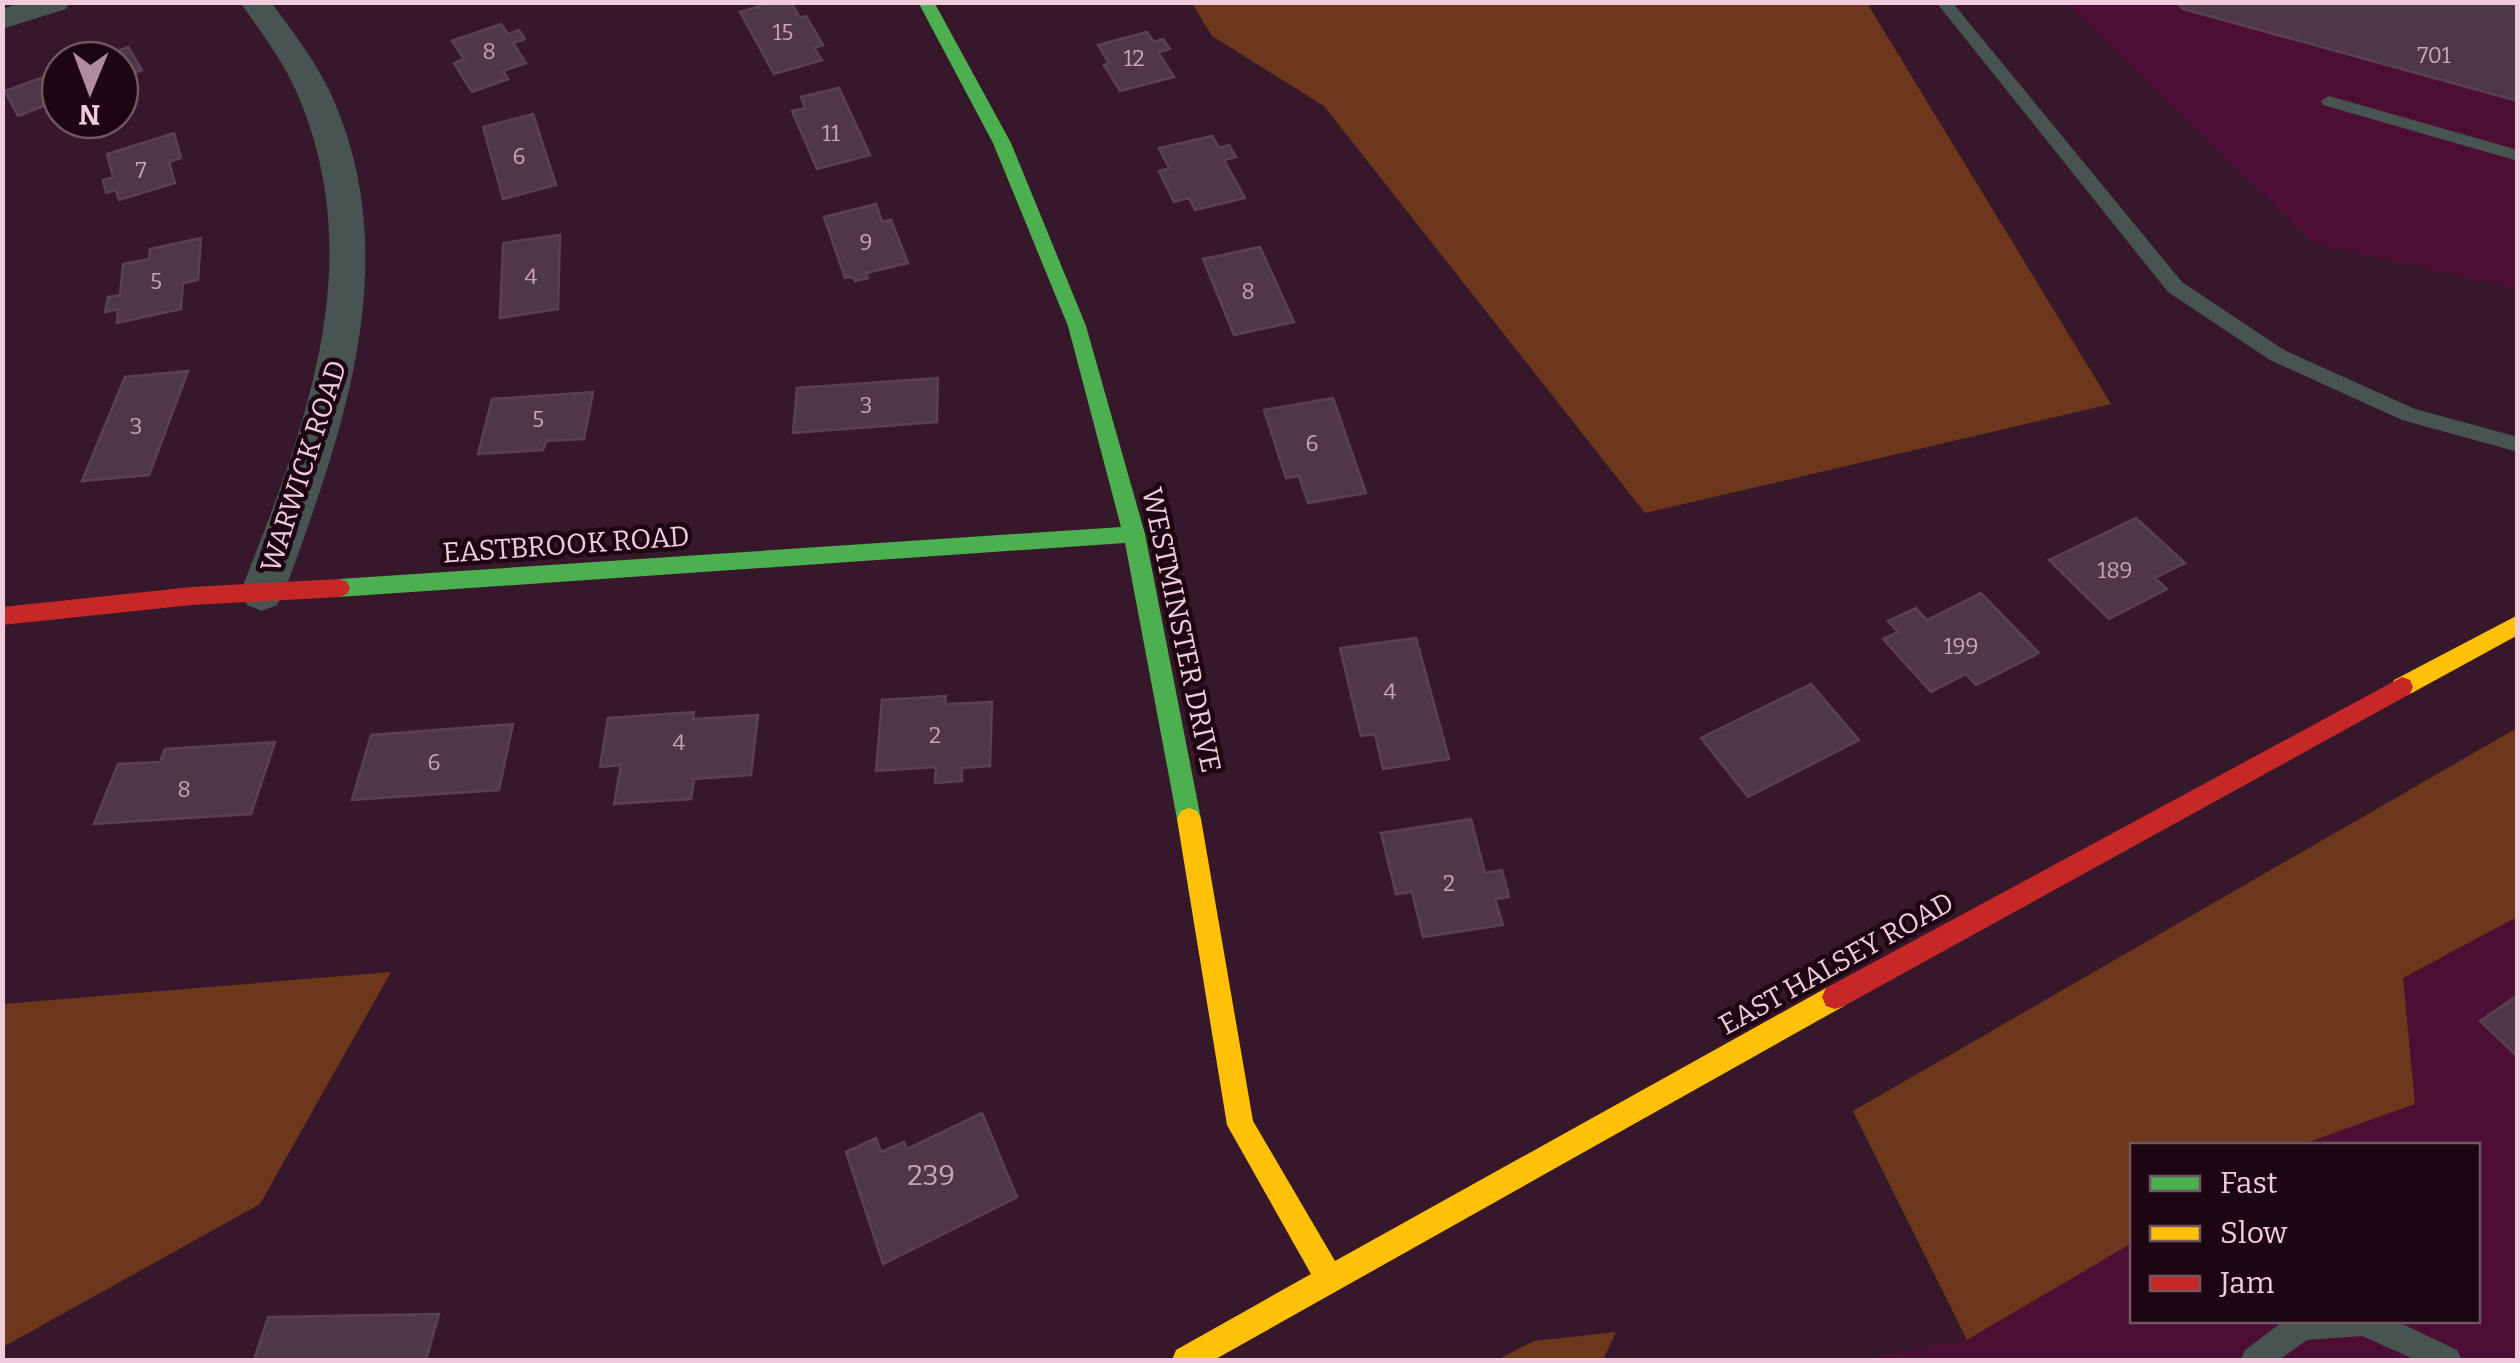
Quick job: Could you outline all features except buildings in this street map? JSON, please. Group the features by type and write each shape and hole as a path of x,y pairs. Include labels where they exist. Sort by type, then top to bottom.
{"street":[{"path":"2,20 56,2"},
{"name":"WARWICK ROAD","path":"255,2 294,57 315,96 336,154 349,218 351,280 341,352 305,478 262,592"},
{"name":"WESTMINSTER DRIVE","path":"926,2 1002,143 1077,326 1134,534 1177,743 1240,1125 1330,1280"},
{"name":"EASTBROOK ROAD","path":"2,616 262,592 1134,534"},
{"name":"EAST HALSEY ROAD","path":"1186,1360 1936,941 2518,624"}],"lane":[{"path":"1942,2 2176,287 2277,356 2409,415 2518,445"},
{"path":"2328,101 2518,156"},
{"path":"2254,1360 2302,1326 2339,1323"},
{"path":"2368,1323 2447,1360"}],"shaded area":[{"path":"1192,3 1867,3 2111,404 1645,513 1324,106 1212,36"},
{"path":"2065,3 2517,3 2517,289 2313,243"},
{"path":"2517,728 2517,917 2403,978 2415,1104 2306,1143 2130,1143 2130,1244 1967,1340 1853,1111"},
{"path":"2517,917 2517,1360 1857,1360 1967,1340 2130,1244 2130,1323 2480,1323 2480,1143 2304,1143 2310,1140 2403,978"},
{"path":"391,972 260,1204 3,1347 3,1004"},
{"path":"1616,1332 1603,1360 1497,1360 1534,1341"}],"traffic: fast":[{"path":"926,2 1002,143 1077,326 1134,534 1189,819"},
{"path":"339,588 1134,534"}],"traffic: slow":[{"path":"2402,687 2518,624"},
{"path":"1189,819 1240,1125 1330,1280"},
{"path":"1186,1360 1835,997"}],"traffic: jam":[{"path":"2,616 192,596 339,588"},
{"path":"1835,997 2402,687"}]}
